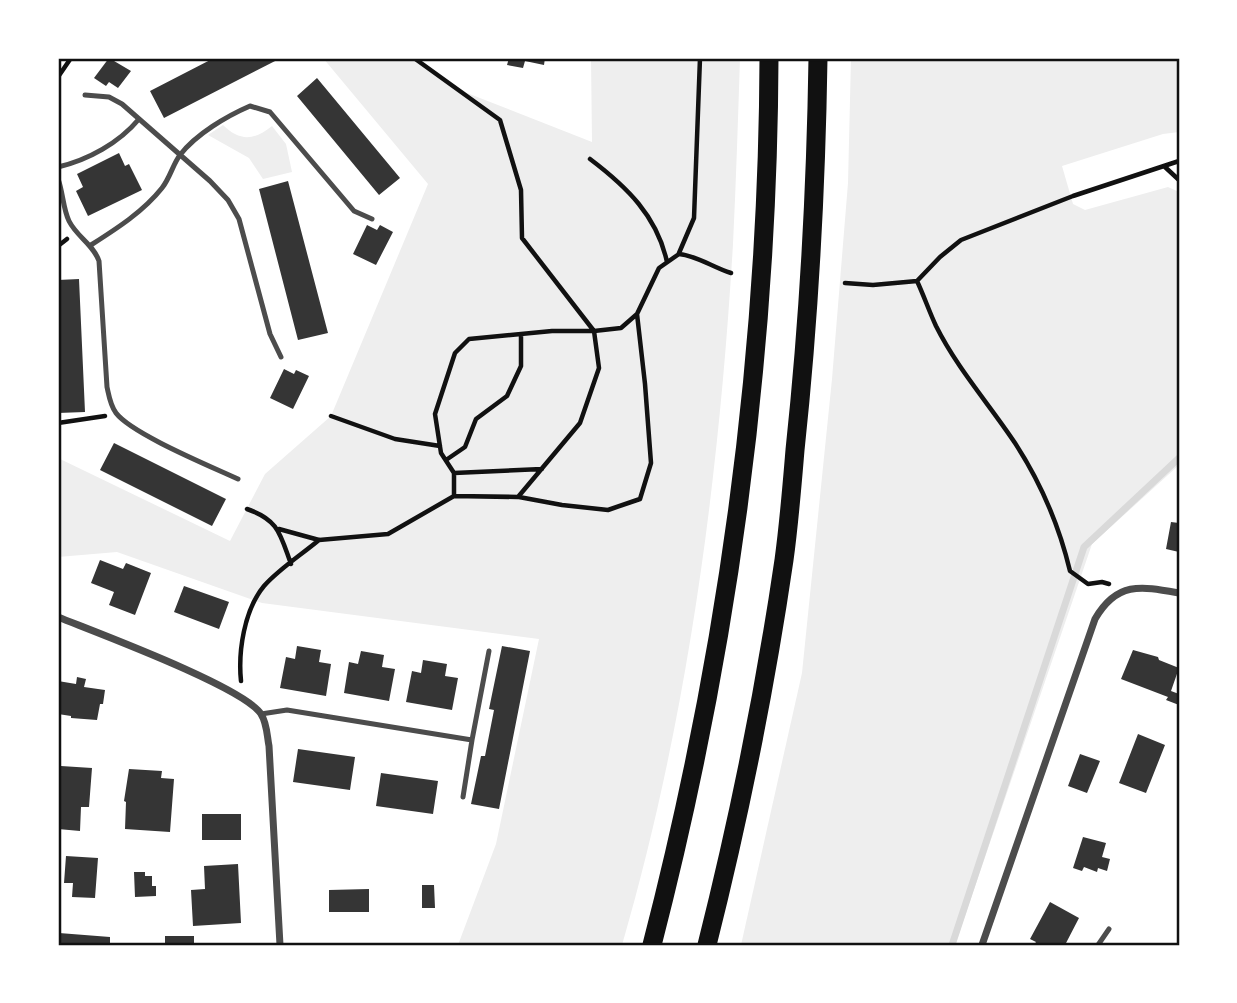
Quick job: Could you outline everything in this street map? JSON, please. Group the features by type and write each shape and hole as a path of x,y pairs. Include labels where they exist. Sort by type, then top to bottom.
{"highway":[{"path":"652,945 673,866 703,728 733,547 750,417 763,269 769,157 769,58"},
{"path":"707,945 730,856 755,735 784,558 810,278 816,171 818,58"}],"street":[{"path":"982,945 1095,619 1104,604 1123,591 1137,587 1179,593"},
{"path":"58,617 181,667 243,699 261,714 269,746 280,945"}],"lane":[{"path":"85,95 109,97 122,104 228,200 239,219 270,334 281,357"},
{"path":"90,245 128,221 162,188 180,155 226,117 250,106 270,112 284,125 354,211 372,219"},
{"path":"58,167 104,148 127,133 139,119"},
{"path":"58,179 68,219 96,253 100,270 107,387 110,402 117,414 133,428 238,479"},
{"path":"463,797 489,651"},
{"path":"261,714 287,710 472,740"},
{"path":"1098,945 1109,929"}],"path":[{"path":"58,76 71,58"},
{"path":"414,58 500,120 521,190 522,237 594,331 599,368 580,423 518,497"},
{"path":"454,496 454,472 441,453 435,414 455,353 469,338 621,328 637,314 659,268 679,254 694,218 700,58"},
{"path":"590,159 638,201 662,241 667,262"},
{"path":"845,283 873,285 917,281 961,240 1073,196 1179,161"},
{"path":"1164,166 1179,180"},
{"path":"679,254 695,256 709,266 731,273"},
{"path":"917,281 937,326 1016,444 1042,489 1061,534 1070,571 1088,584 1109,584"},
{"path":"247,509 264,515 279,529 319,540 388,534 454,496 518,497 608,510 640,499 651,463 637,314"},
{"path":"446,460 465,447 476,419 507,396 521,366 521,334"},
{"path":"58,423 117,414"},
{"path":"331,416 395,439 440,446"},
{"path":"454,472 542,469"},
{"path":"279,529 291,564"},
{"path":"243,699 239,666 248,615 263,587 319,540"}],"shaded area":[{"path":"323,58 415,58 467,93 592,142 591,58 740,58 727,332 709,509 697,598 665,773 622,945 458,945 496,844 539,639 262,603 117,552 58,557 58,458 230,541 265,474 331,416 428,184"},
{"path":"851,58 1179,58 1179,132 1163,134 1062,166 1073,204 1085,210 1168,187 1179,192 1179,465 1092,544 955,945 741,945 802,673 832,379 848,183"},
{"path":"223,125 235,134 247,137 272,126 286,144 292,172 263,179 249,158 208,135"}],"building":[{"path":"109,58 131,71 118,88 109,82 106,86 94,78"},
{"path":"214,58 281,58 164,118 150,91"},
{"path":"509,58 545,58 544,65 525,61 523,68 507,65"},
{"path":"317,78 400,178 379,195 297,96"},
{"path":"119,153 125,166 129,164 142,190 88,216 76,191 83,187 77,174"},
{"path":"288,181 328,333 298,340 259,189"},
{"path":"367,225 377,230 380,225 393,232 376,265 353,254"},
{"path":"79,279 85,412 58,413 58,280"},
{"path":"284,369 294,374 296,370 309,376 293,409 270,398"},
{"path":"114,443 226,499 212,526 100,470"},
{"path":"1171,522 1179,523 1179,552 1166,549"},
{"path":"100,560 123,569 126,563 151,573 135,615 109,605 114,592 91,583"},
{"path":"184,586 229,602 219,629 174,612"},
{"path":"297,646 321,650 319,662 331,664 326,696 280,688 286,657 295,659"},
{"path":"502,646 530,651 499,809 471,804 481,756 485,756 494,710 489,709"},
{"path":"1133,650 1158,657 1159,660 1179,668 1171,691 1179,694 1179,705 1166,700 1168,697 1121,679"},
{"path":"361,651 384,655 382,667 395,669 389,701 344,693 349,662 358,664"},
{"path":"423,660 447,664 445,676 458,678 452,710 406,702 412,671 421,673"},
{"path":"77,677 86,679 84,687 105,690 97,720 58,714 58,681 76,684"},
{"path":"1138,734 1165,745 1146,793 1119,783"},
{"path":"298,749 355,757 350,790 293,782"},
{"path":"1080,754 1100,761 1087,793 1068,786"},
{"path":"61,766 92,768 89,807 81,807 80,831 58,829 58,775"},
{"path":"129,769 162,771 161,778 174,779 170,832 125,829 124,801"},
{"path":"381,773 438,781 433,814 376,806"},
{"path":"202,814 241,814 241,840 202,840"},
{"path":"1083,837 1106,843 1102,857 1110,859 1107,871 1098,868 1097,872 1084,867 1082,871 1073,868"},
{"path":"66,856 98,858 95,898 72,897 73,883 64,883"},
{"path":"238,864 241,923 193,926 191,890 205,889 204,866"},
{"path":"134,872 145,872 145,876 152,876 156,896 135,897"},
{"path":"422,885 434,885 435,908 422,908"},
{"path":"369,889 369,912 329,912 329,890"},
{"path":"1050,902 1079,918 1065,945 1034,945 1036,942 1030,939"},
{"path":"59,933 110,937 110,945 58,945"},
{"path":"165,936 194,936 194,945 165,945"}],"waterway":[{"path":"952,945 1084,547 1179,458"}]}
